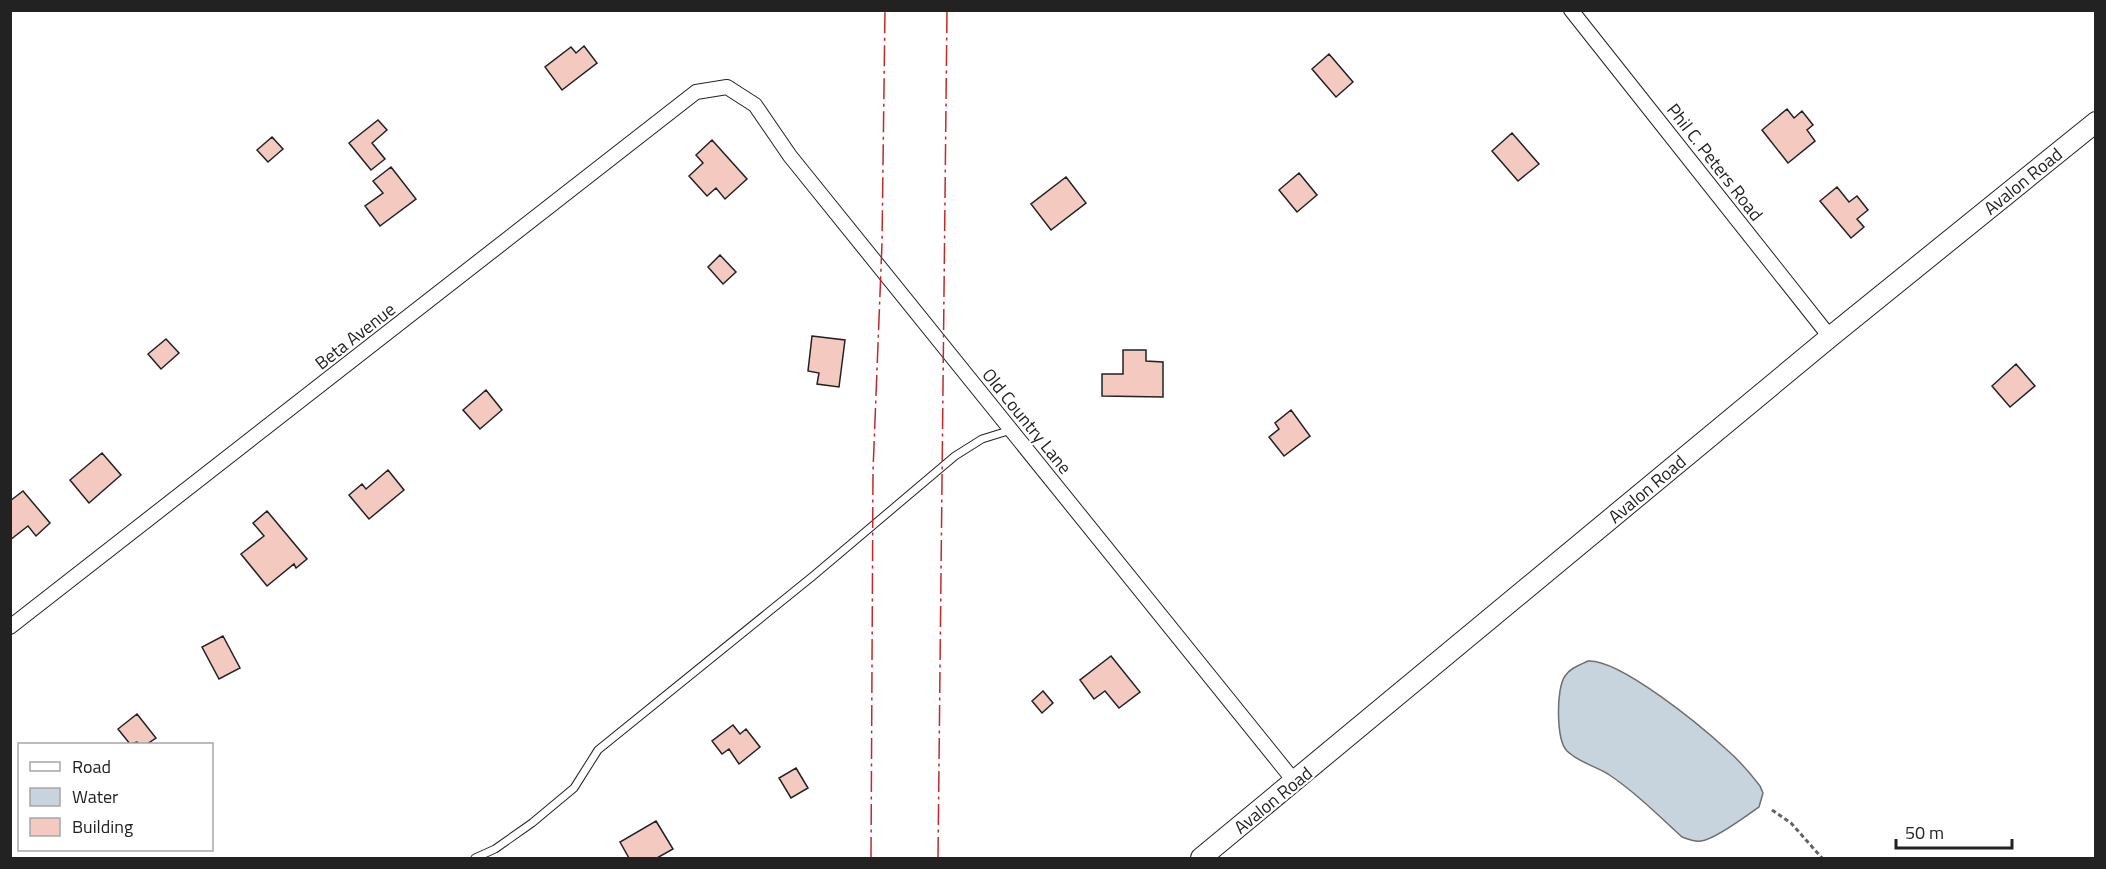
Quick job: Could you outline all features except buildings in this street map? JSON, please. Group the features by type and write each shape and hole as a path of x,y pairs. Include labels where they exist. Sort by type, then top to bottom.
{"main road":[{"name":"Avalon Road","path":"1201,858 1830,337 2096,122"}],"street":[{"name":"Phil C. Peters Road","path":"1571,10 1830,337"},
{"name":"Old Country Lane","path":"727,87 755,105 790,156 1295,782"},
{"name":"Beta Avenue","path":"10,627 696,92 727,87"}],"lane":[{"path":"476,858 504,843 573,788 598,750 813,576 955,456 982,439 1011,430"}],"path":[{"path":"1772,810 1791,823 1822,858"}],"water":[{"path":"1588,661 1602,663 1639,682 1714,739 1740,762 1760,786 1763,793 1759,807 1731,827 1707,840 1691,840 1682,837 1618,781 1571,755 1563,745 1559,726 1560,691 1567,673"}],"power":[{"path":"871,858 873,471 882,243 885,10"},
{"path":"938,858 947,10"}]}
